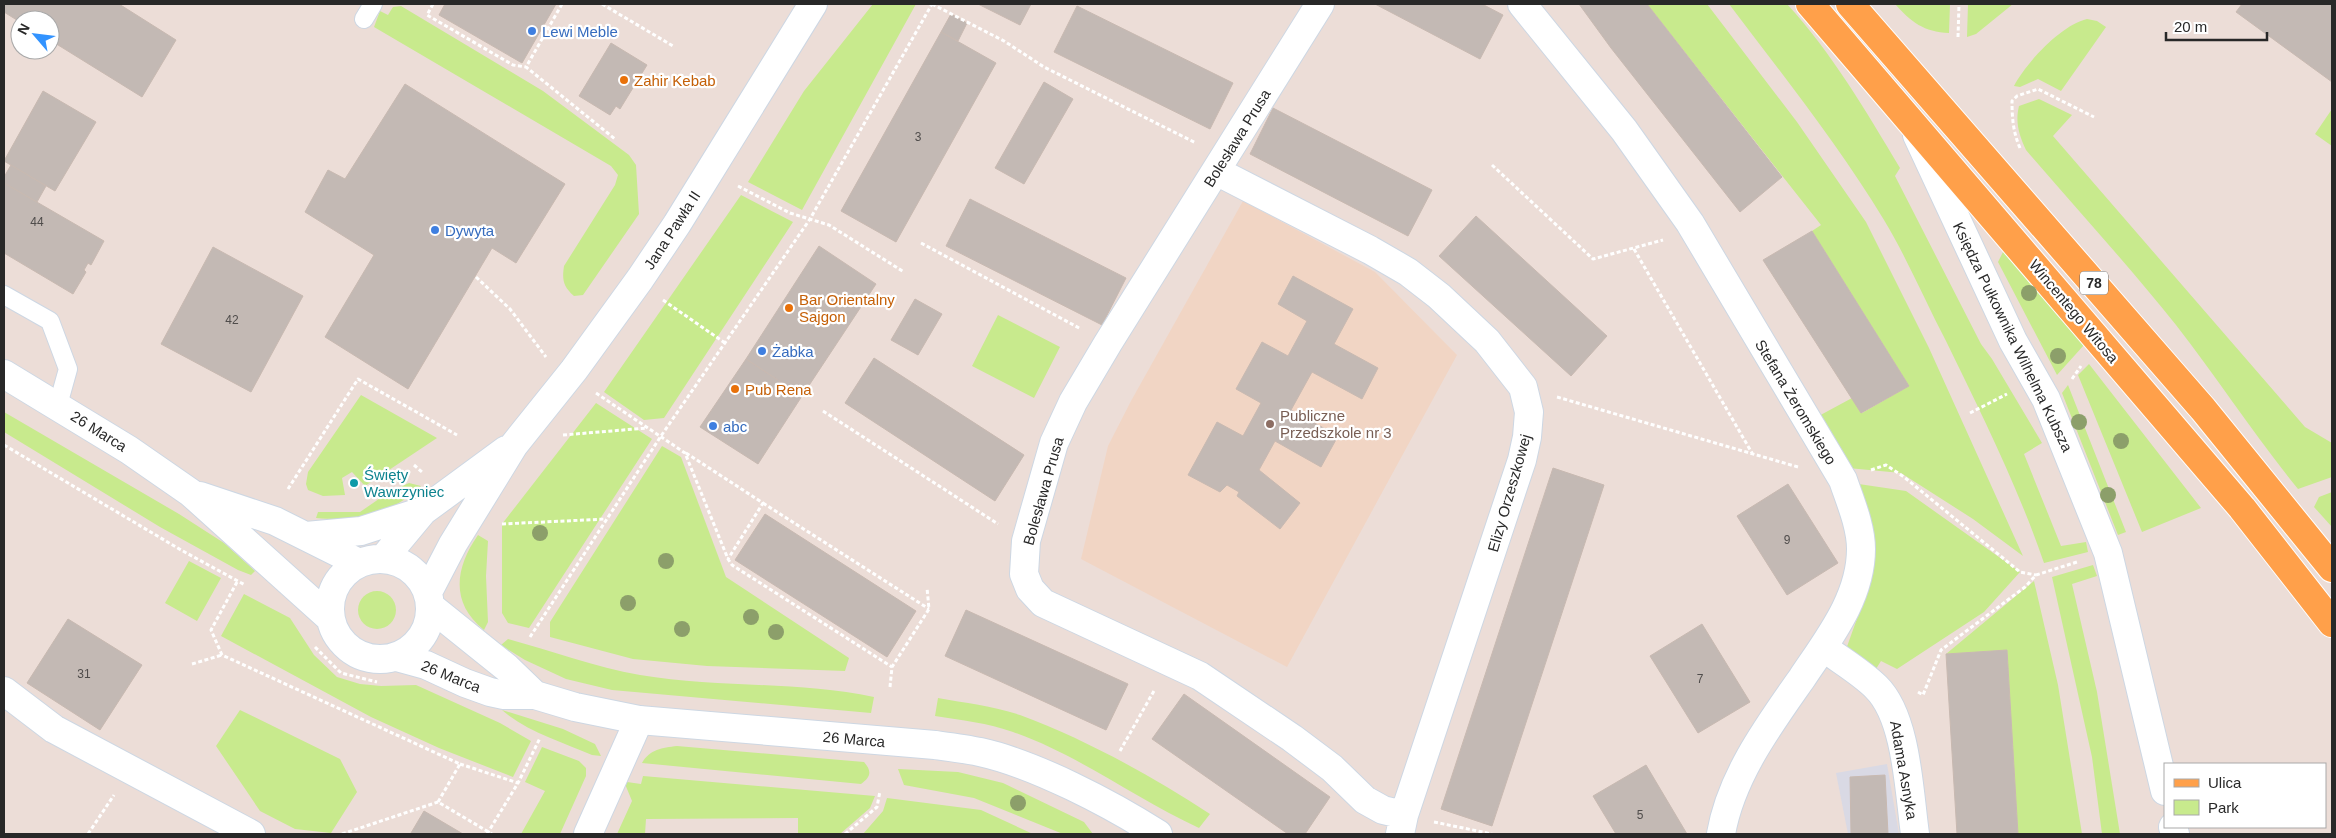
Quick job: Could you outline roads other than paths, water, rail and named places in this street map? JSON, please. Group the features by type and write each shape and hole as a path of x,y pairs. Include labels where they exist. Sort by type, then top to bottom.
{"main road":[{"name":"Wincentego Witosa","path":"1810,4 2242,508 2332,623"},
{"name":"78","path":"1850,4 2203,409 2332,568"}],"street":[{"name":"Jana Pawła II","path":"429,600 453,544 514,445 574,370 640,279 677,224 813,4"},
{"name":"Bolesława Prusa","path":"1320,4 1073,402 1054,444 1026,541 1024,574 1030,588 1043,602 1200,676 1292,738 1332,768 1365,800 1383,810 1402,825"},
{"name":"Stefana Żeromskiego","path":"1522,4 1624,130 1690,223 1843,480 1854,513 1861,548 1856,583 1841,619 1740,772 1724,816 1720,834"},
{"name":"Księdza Pułkownika Wilhelma Kubsza","path":"1910,120 2013,341 2046,399 2108,553 2164,787"},
{"name":"Elizy Orzeszkowej","path":"1220,165 1408,272 1439,296 1487,341 1523,387 1529,412 1528,437 1522,460 1402,825"},
{"name":"26 Marca","path":"4,374 58,405 129,450 191,494 330,618"},
{"name":"Jana Pawła II","path":"371,561 423,511 450,489 514,445"},
{"name":"26 Marca","path":"191,494 275,521 339,555 371,561"},
{"path":"306,536 362,532 423,511"},
{"path":"371,561 395,561 410,568 422,581 429,600 426,630 418,643 391,669 379,660 354,653 344,645 336,635 330,618 332,593 338,580 349,569 371,561"},
{"name":"26 Marca","path":"429,600 535,695"},
{"name":"Adama Asnyka","path":"1823,647 1876,687 1893,709 1902,740 1915,834"},
{"name":"26 Marca","path":"391,669 426,665 490,692 504,695 535,695 575,707 639,720 935,745 981,752 1006,759 1050,778 1158,834"},
{"path":"4,691 54,729 251,834"},
{"path":"588,834 639,720"}],"lane":[{"path":"4,295 50,321 68,369 58,405"}],"place":[{"name":"Lewi Meble","path":"532,31"},
{"name":"Zahir Kebab","path":"624,80"},
{"name":"Dywyta","path":"435,230"},
{"name":"Bar Orientalny Sajgon","path":"789,308"},
{"name":"Żabka","path":"762,351"},
{"name":"Pub Rena","path":"735,389"},
{"name":"Publiczne Przedszkole nr 3","path":"1270,424"},
{"name":"abc","path":"713,426"},
{"name":"Święty Wawrzyniec","path":"354,483"}]}
